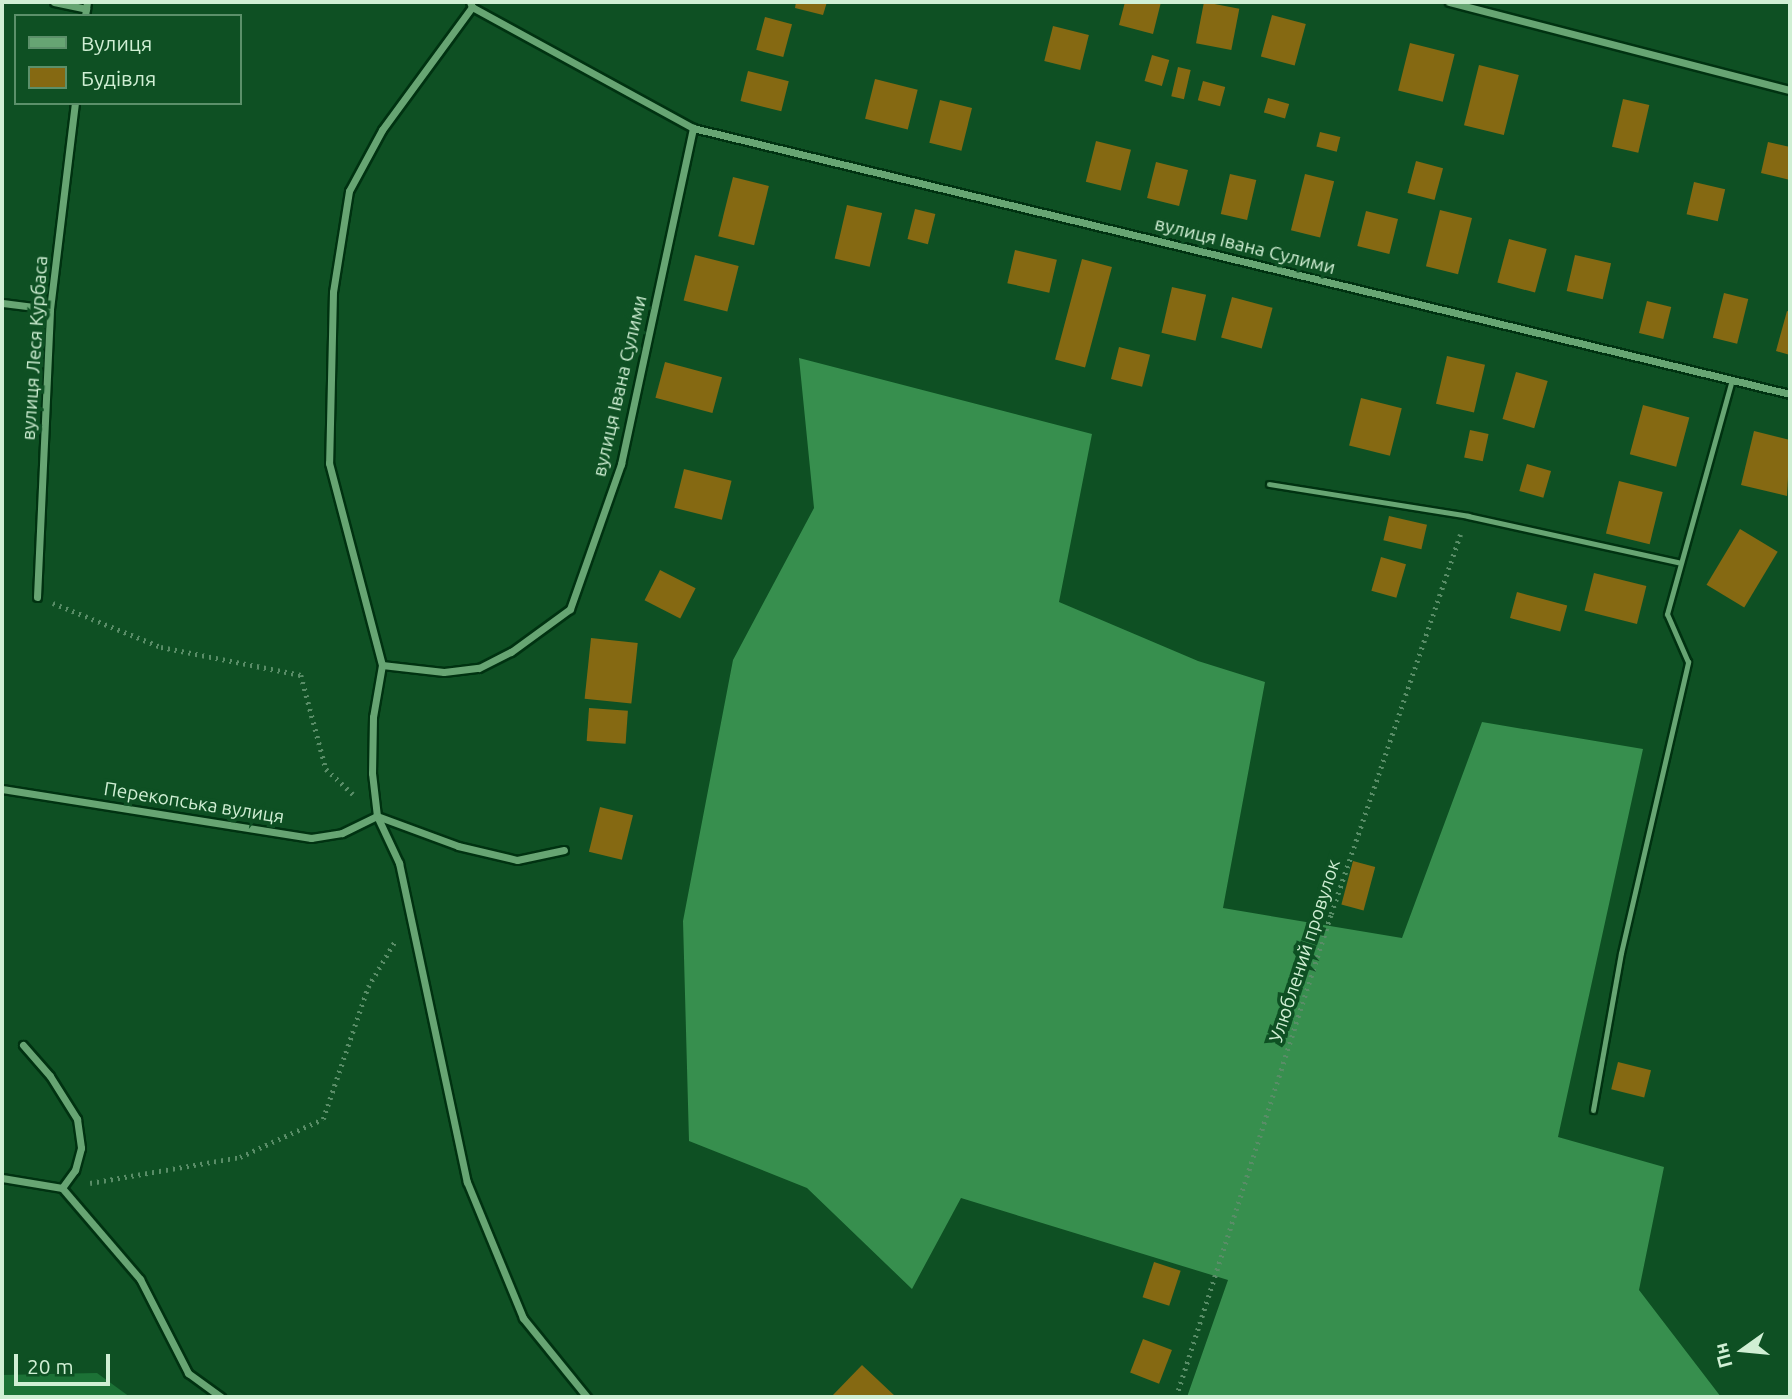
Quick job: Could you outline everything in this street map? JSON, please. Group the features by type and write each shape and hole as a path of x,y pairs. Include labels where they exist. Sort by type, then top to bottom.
{"street":[{"path":"54,2 86,9"},
{"path":"1449,2 1790,90"},
{"path":"471,4 382,130 349,191 332,292 329,463 382,665 373,717 372,773 377,816 399,863 467,1182 523,1318 587,1397"},
{"name":"вулиця Івана Сулими","path":"471,4 693,128 1790,394"},
{"name":"вулиця Леся Курбаса","path":"37,597 50,309 75,105"},
{"name":"вулиця Івана Сулими","path":"382,665 444,672 479,668 511,652 570,609 621,464 693,128"},
{"path":"2,303 50,309"},
{"name":"Перекопська вулиця","path":"2,789 311,838 342,833 377,816"},
{"path":"377,816 445,842 517,860 564,850"},
{"path":"23,1045 50,1076 77,1119 81,1148 75,1170 62,1188"},
{"path":"2,1178 62,1188 141,1279 188,1373 221,1397"}],"lane":[{"path":"1593,1110 1621,953 1688,662 1667,614 1678,562 1732,380"},
{"path":"1269,484 1468,516 1678,562"}],"path":[{"name":"Улюблений провулок","path":"1176,1397 1331,914 1449,559 1468,516"},
{"path":"37,597 161,647 301,675 326,769 377,816"},
{"path":"62,1188 240,1157 323,1119 368,987 410,915"}],"green space":[{"path":"799,358 1092,434 1059,602 1198,661 1265,682 1223,908 1402,938 1482,722 1643,749 1558,1137 1664,1167 1639,1290 1721,1397 1187,1397 1228,1280 961,1198 912,1289 807,1188 689,1141 683,921 733,660 814,508"},
{"path":"97,1373 130,1397 2,1397 2,1375"}],"building":[{"path":"796,2 827,2 823,15 795,8"},
{"path":"1125,2 1161,2 1153,34 1119,25"},
{"path":"1204,2 1239,9 1231,50 1196,43"},
{"path":"1272,15 1306,24 1295,66 1261,57"},
{"path":"765,17 792,24 783,57 756,50"},
{"path":"1053,26 1089,35 1080,70 1044,61"},
{"path":"1410,43 1455,54 1443,102 1398,91"},
{"path":"1152,55 1169,60 1162,86 1145,81"},
{"path":"1479,65 1519,75 1504,135 1464,125"},
{"path":"1178,67 1191,70 1184,99 1171,96"},
{"path":"748,71 789,81 781,111 741,101"},
{"path":"875,79 918,90 908,129 865,119"},
{"path":"1203,81 1225,87 1220,106 1198,100"},
{"path":"1268,98 1289,104 1285,118 1264,112"},
{"path":"1623,99 1649,105 1638,153 1612,147"},
{"path":"940,100 972,108 961,151 929,143"},
{"path":"1320,132 1340,137 1337,152 1316,147"},
{"path":"1096,141 1131,150 1121,190 1086,182"},
{"path":"1768,142 1790,147 1790,180 1761,173"},
{"path":"1416,161 1443,168 1435,200 1407,193"},
{"path":"1156,162 1188,170 1179,206 1147,198"},
{"path":"1230,174 1256,180 1247,220 1221,214"},
{"path":"1305,174 1334,181 1320,238 1291,230"},
{"path":"733,177 769,186 754,245 718,236"},
{"path":"1694,182 1725,189 1718,221 1687,214"},
{"path":"847,205 882,213 870,267 835,259"},
{"path":"915,209 935,214 928,244 908,239"},
{"path":"1440,210 1472,218 1458,274 1426,266"},
{"path":"1366,211 1398,219 1389,254 1357,246"},
{"path":"1509,239 1547,249 1535,293 1497,282"},
{"path":"1015,250 1057,260 1049,293 1007,283"},
{"path":"695,255 739,266 727,311 684,301"},
{"path":"1575,255 1611,263 1603,299 1567,291"},
{"path":"1082,259 1112,267 1085,367 1055,359"},
{"path":"1172,287 1206,295 1196,341 1161,333"},
{"path":"1724,293 1748,299 1737,344 1713,338"},
{"path":"1232,297 1273,308 1262,348 1221,338"},
{"path":"1647,301 1671,307 1663,339 1639,333"},
{"path":"1787,311 1790,312 1790,355 1776,351"},
{"path":"1119,347 1150,355 1142,387 1111,379"},
{"path":"1447,356 1485,365 1474,413 1436,404"},
{"path":"665,362 722,377 712,413 655,398"},
{"path":"1516,372 1548,381 1534,428 1502,419"},
{"path":"1361,398 1402,408 1390,456 1349,446"},
{"path":"1643,405 1689,417 1676,467 1630,454"},
{"path":"1470,430 1489,434 1483,461 1464,457"},
{"path":"1754,431 1790,440 1787,496 1741,485"},
{"path":"1527,464 1551,471 1543,498 1519,491"},
{"path":"684,469 732,481 722,520 674,508"},
{"path":"1619,481 1663,492 1650,544 1606,533"},
{"path":"1389,516 1427,525 1421,549 1383,540"},
{"path":"1740,529 1778,552 1744,607 1707,585"},
{"path":"1381,557 1406,564 1396,598 1371,591"},
{"path":"660,570 696,588 680,618 645,600"},
{"path":"1594,573 1646,586 1637,624 1585,611"},
{"path":"1517,592 1567,605 1560,632 1510,618"},
{"path":"591,638 638,643 631,704 585,699"},
{"path":"589,708 628,711 626,744 587,741"},
{"path":"600,807 633,815 622,860 589,852"},
{"path":"1353,861 1375,867 1364,910 1341,904"},
{"path":"1618,1062 1651,1070 1644,1097 1611,1089"},
{"path":"1154,1262 1181,1271 1169,1306 1143,1297"},
{"path":"1143,1339 1172,1350 1159,1384 1130,1373"},
{"path":"862,1365 896,1397 831,1397"}]}
